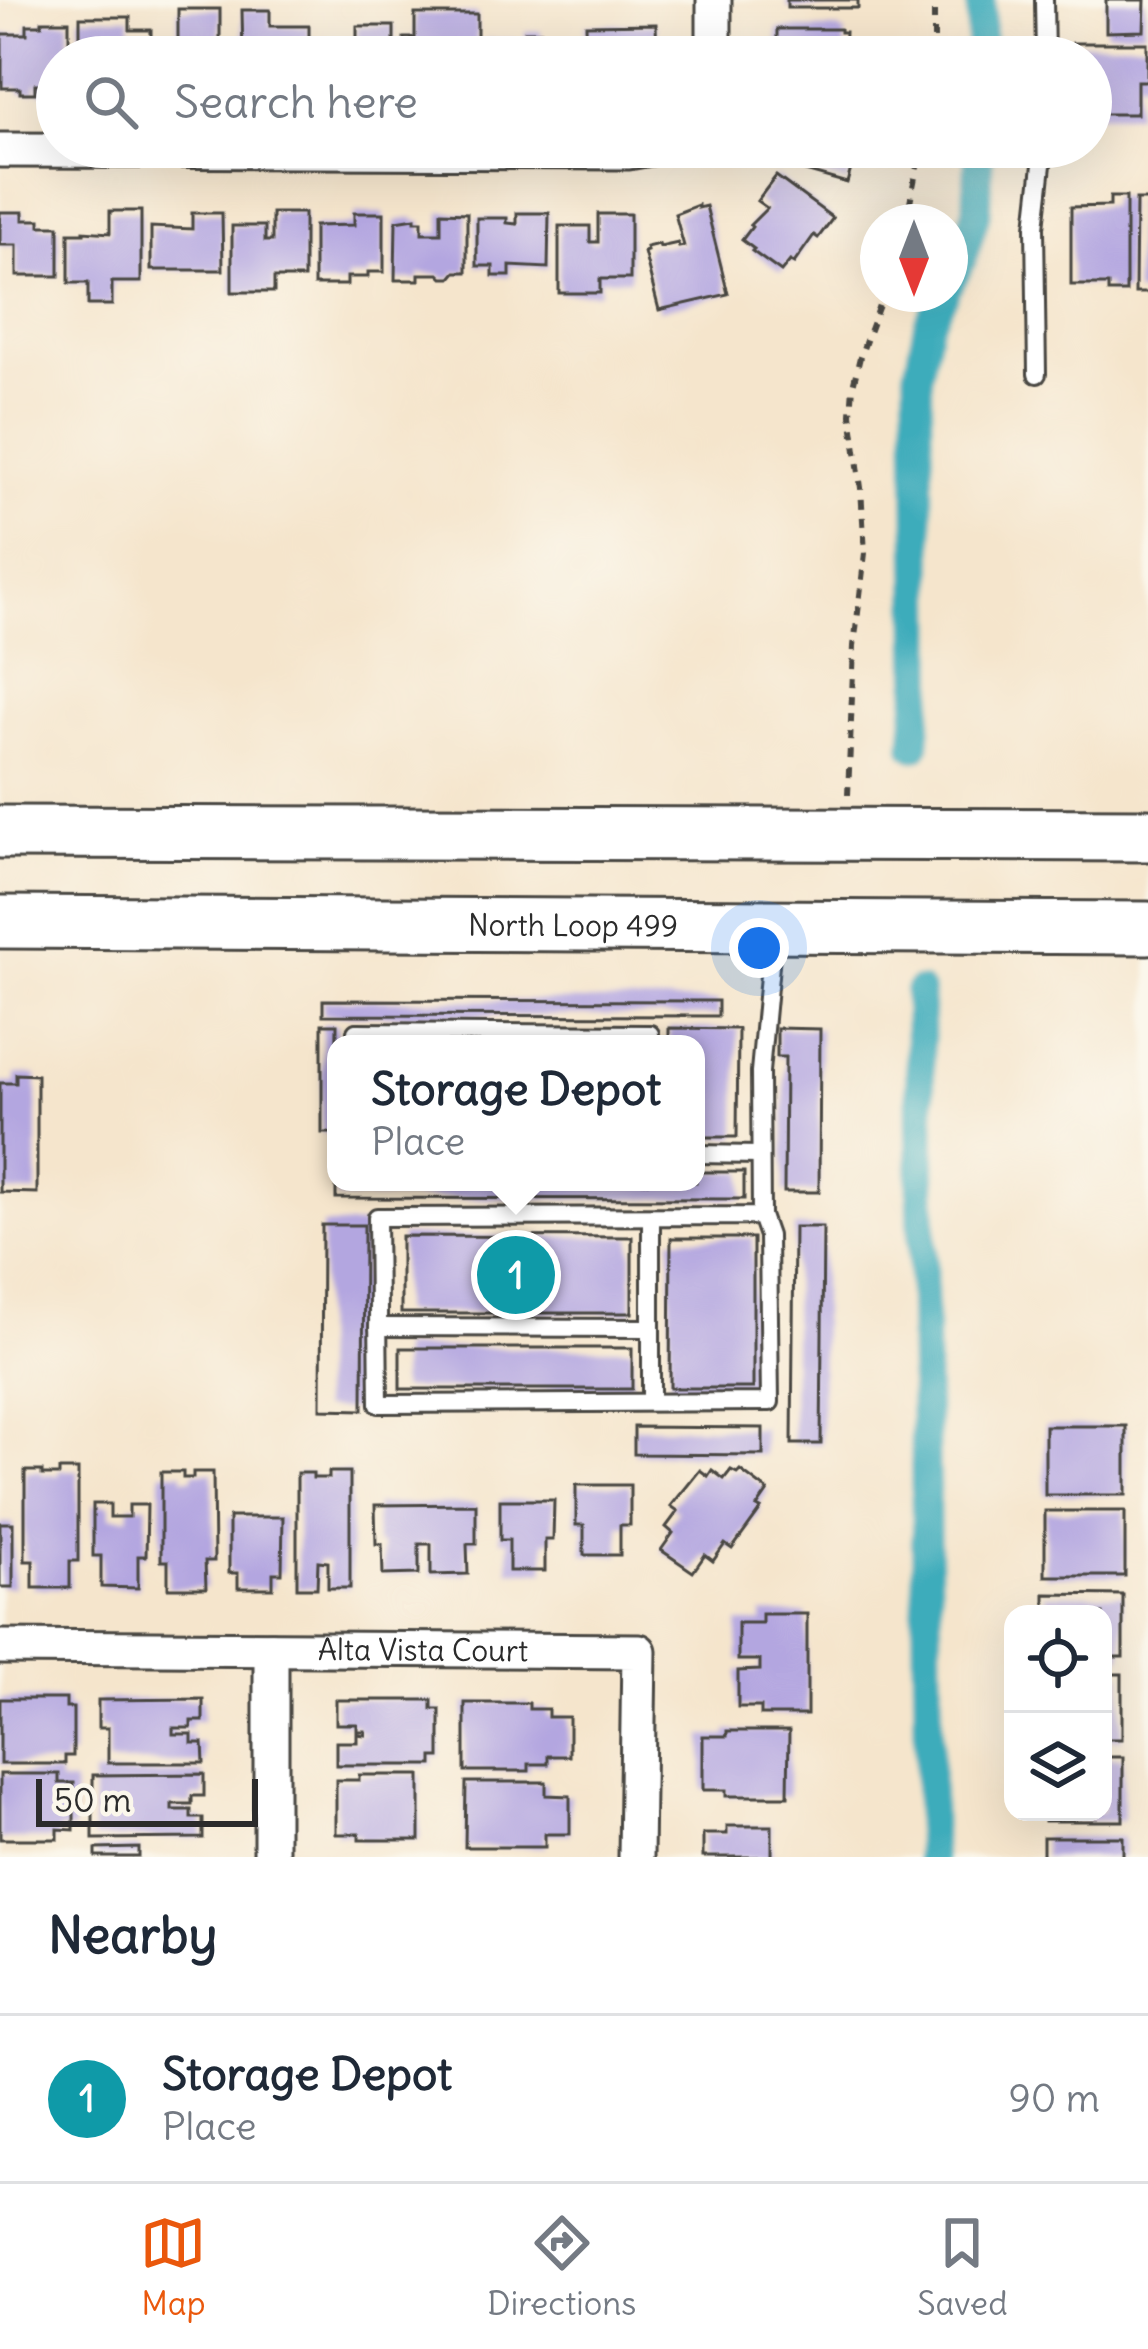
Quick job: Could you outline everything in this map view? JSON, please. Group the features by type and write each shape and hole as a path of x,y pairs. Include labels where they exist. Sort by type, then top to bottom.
{"main road":[{"path":"0,832 1148,835"},
{"name":"North Loop 499","path":"0,922 1148,928"}],"street":[{"path":"714,0 714,36"},
{"path":"0,150 36,150"},
{"name":"Alta Vista Court","path":"0,1647 639,1651 636,1857"},
{"path":"271,1649 271,1857"}],"lane":[{"path":"1044,0 1045,36"},
{"path":"1037,374 1035,226 1042,168"},
{"path":"761,1216 377,1217 380,1404 770,1402 760,1072 774,926"},
{"path":"356,1035 393,1035"},
{"path":"705,1154 760,1155"},
{"path":"651,1218 651,1402"},
{"path":"378,1328 651,1328"}],"path":[{"path":"934,0 934,36"},
{"path":"909,204 917,168"},
{"path":"847,834 854,646 865,554 851,414 853,386 877,312"}],"building":[{"path":"787,0 858,0 858,8 787,8"},
{"path":"1106,0 1145,0 1144,31 1106,32"},
{"path":"178,9 220,9 220,36 178,36"},
{"path":"242,10 270,10 270,26 309,26 309,36 243,36"},
{"path":"415,14 477,14 477,36 415,36"},
{"path":"80,17 130,17 130,30 151,30 151,36 80,36"},
{"path":"42,21 69,21 69,36 36,36 35,93 2,88 2,34 27,34 27,25 42,25"},
{"path":"656,24 656,36 586,36 586,25"},
{"path":"357,26 394,26 394,36 357,36"},
{"path":"777,29 845,32 845,36 777,36"},
{"path":"1112,43 1147,43 1147,81 1137,81 1137,114 1112,114"},
{"path":"794,168 851,168 847,183"},
{"path":"776,176 833,218 781,272 742,240 767,208 757,201"},
{"path":"1110,197 1126,197 1126,292 1108,292 1108,285 1071,285 1071,207 1110,206"},
{"path":"1136,200 1148,200 1148,293 1135,293"},
{"path":"706,206 728,294 659,310 644,252 659,244 684,246 675,214"},
{"path":"110,211 141,211 141,282 112,282 112,305 88,305 88,283 69,283 69,233 110,233"},
{"path":"0,212 23,212 23,220 59,226 59,276 17,276 17,245 0,245"},
{"path":"441,212 467,213 467,272 456,272 451,278 419,274 419,280 395,280 396,221 415,218 422,221 422,233 441,233"},
{"path":"192,213 222,213 223,270 151,270 151,227 192,229"},
{"path":"272,213 304,213 304,278 274,278 274,292 232,292 232,226 265,226 265,241 272,241"},
{"path":"354,213 384,213 384,272 347,277 347,285 314,285 314,226 354,225"},
{"path":"517,213 549,213 548,268 510,266 510,276 493,276 493,266 477,266 477,218 507,218 507,223 517,224"},
{"path":"598,214 630,214 630,279 600,279 600,293 559,293 559,226 590,226 590,242 598,242"},
{"path":"323,1000 718,1001 718,1016 323,1015"},
{"path":"322,1024 337,1024 337,1035 327,1035 327,1133 322,1133"},
{"path":"669,1028 738,1029 737,1137 705,1137 705,1035 669,1035"},
{"path":"777,1028 820,1029 819,1192 784,1192 785,1057 777,1057"},
{"path":"16,1074 37,1075 37,1193 0,1192 0,1083 16,1083"},
{"path":"705,1172 744,1172 744,1199 336,1198 336,1191 705,1191"},
{"path":"322,1225 364,1225 363,1410 321,1409"},
{"path":"794,1227 823,1227 821,1444 792,1444"},
{"path":"401,1236 632,1237 632,1313 401,1313"},
{"path":"671,1238 753,1238 753,1388 670,1388"},
{"path":"400,1348 632,1348 632,1389 400,1389"},
{"path":"1045,1426 1126,1426 1126,1495 1045,1495"},
{"path":"634,1427 763,1428 763,1455 634,1454"},
{"path":"59,1470 78,1470 78,1561 70,1561 70,1588 33,1588 33,1561 25,1561 25,1471 59,1475"},
{"path":"700,1470 708,1476 712,1470 724,1479 731,1470 740,1470 768,1491 732,1549 725,1544 713,1561 705,1555 693,1572 661,1550 673,1533 666,1527 678,1511 671,1506"},
{"path":"161,1472 183,1472 183,1478 193,1478 193,1472 213,1472 214,1561 205,1561 206,1588 168,1588 168,1561 161,1561"},
{"path":"329,1472 350,1472 350,1588 328,1588 328,1562 318,1561 317,1588 297,1588 297,1473 329,1478"},
{"path":"576,1485 630,1485 630,1525 620,1525 620,1555 584,1555 584,1525 576,1525"},
{"path":"500,1500 554,1500 553,1540 545,1540 545,1571 509,1571 509,1540 500,1540"},
{"path":"93,1504 110,1504 110,1517 129,1517 129,1505 147,1505 146,1556 138,1556 138,1588 101,1587 101,1556 93,1556"},
{"path":"476,1504 476,1544 467,1544 468,1574 431,1575 431,1544 419,1544 419,1574 383,1575 375,1505"},
{"path":"1045,1511 1125,1511 1125,1576 1045,1576"},
{"path":"229,1517 283,1517 282,1573 273,1573 273,1588 238,1588 238,1573 229,1573"},
{"path":"0,1523 13,1523 13,1587 0,1587"},
{"path":"1045,1594 1123,1595 1123,1657 1112,1657 1112,1605 1045,1605"},
{"path":"762,1614 807,1614 807,1715 761,1715 761,1707 738,1707 738,1671 760,1670 760,1660 738,1660 738,1623 762,1623"},
{"path":"1112,1674 1122,1674 1122,1739 1112,1739"},
{"path":"0,1699 66,1699 66,1708 73,1708 73,1756 65,1756 65,1764 0,1764"},
{"path":"203,1699 203,1721 191,1721 191,1728 173,1728 173,1734 192,1734 192,1743 203,1743 204,1763 108,1763 108,1728 98,1728 98,1700"},
{"path":"336,1700 432,1700 432,1709 440,1709 440,1757 433,1757 433,1765 336,1765 336,1742 357,1742 357,1734 365,1735 365,1731 357,1731 357,1724 336,1724"},
{"path":"465,1703 529,1703 529,1709 548,1709 548,1717 569,1717 569,1756 548,1756 548,1764 529,1764 529,1771 465,1771"},
{"path":"727,1731 789,1731 788,1796 726,1796 726,1790 703,1790 703,1736 727,1736"},
{"path":"1112,1757 1123,1757 1123,1821 1112,1821"},
{"path":"0,1774 59,1774 59,1783 74,1783 74,1830 58,1829 58,1839 0,1839"},
{"path":"204,1774 204,1796 192,1796 192,1804 172,1804 172,1810 191,1810 191,1818 203,1818 203,1838 93,1839 93,1775"},
{"path":"359,1775 420,1775 420,1840 359,1840 359,1834 336,1834 336,1780 359,1780"},
{"path":"466,1782 546,1782 546,1795 570,1796 570,1834 545,1834 545,1847 465,1847"},
{"path":"727,1826 772,1826 772,1857 703,1857 703,1834 727,1834"},
{"path":"1043,1837 1123,1837 1123,1857 1043,1857"},
{"path":"139,1848 139,1857 96,1857 96,1849"}],"waterway":[{"path":"981,0 981,36"},
{"path":"968,239 977,209 978,168"},
{"path":"915,746 921,679 918,374 934,312"},
{"path":"919,992 930,1857"}],"place":[{"name":"Storage Depot","path":"516,1275"}]}
